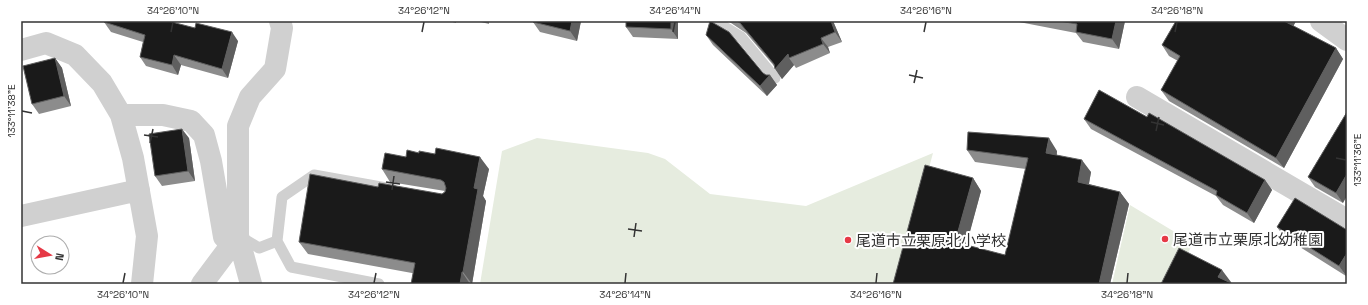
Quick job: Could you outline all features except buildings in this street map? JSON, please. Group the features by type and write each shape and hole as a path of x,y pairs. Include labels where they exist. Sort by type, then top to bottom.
{"street":[{"path":"251,284 236,239 238,126 250,97 275,69 282,28 280,21"},
{"path":"1321,21 1347,40"},
{"path":"21,50 46,43 75,55 102,83 121,115 133,158 147,236 142,284"},
{"path":"1137,98 1347,220"},
{"path":"121,115 163,115 191,121 204,135 211,161 224,237 236,239"},
{"path":"21,216 139,190"},
{"path":"202,284 236,239"}],"lane":[{"path":"715,21 741,37 776,78"},
{"path":"379,284 291,267 278,241 282,197 314,175 401,190"},
{"path":"236,239 259,248 278,241"}],"shaded area":[{"path":"537,138 648,153 665,159 710,194 806,206 933,153 898,284 480,284 502,151"},
{"path":"1130,205 1193,243 1172,284 1112,284"}],"place":[{"name":"尾道市立栗原北幼稚園","path":"1165,239"},
{"name":"尾道市立栗原北小学校","path":"848,240"}]}
